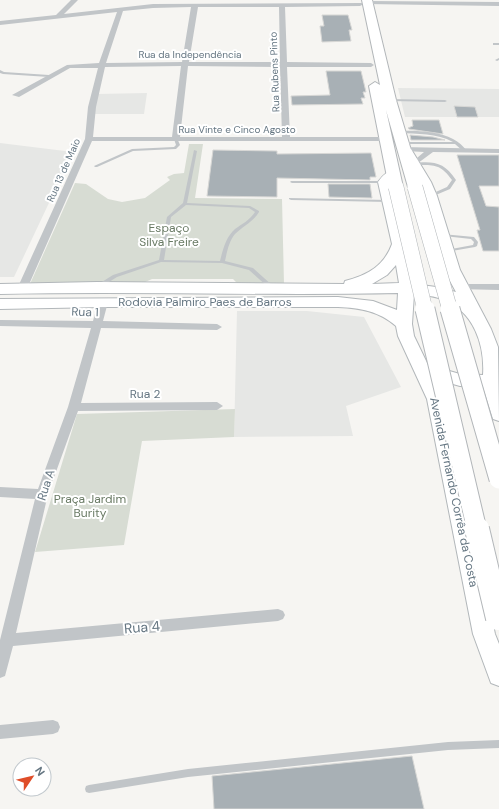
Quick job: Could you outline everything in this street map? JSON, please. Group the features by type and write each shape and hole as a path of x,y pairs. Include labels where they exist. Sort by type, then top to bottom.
{"highway":[{"name":"Avenida Fernando Corrêa da Costa","path":"364,2 371,65 384,139 390,186 499,619"},
{"path":"364,2 390,100 499,479"}],"main road":[{"path":"405,148 430,196 446,252 460,287 475,314 490,347 492,363 490,382 499,414"},
{"name":"Avenida Fernando Corrêa da Costa","path":"390,186 399,244 407,277 404,324 408,344 436,399 484,634 499,675"},
{"path":"319,290 353,284 375,276 383,271 394,258 399,244"},
{"name":"Rodovia Palmiro Paes de Barros","path":"0,289 97,287 319,290 407,288 436,292 450,296 465,304 475,314"},
{"name":"Rodovia Palmiro Paes de Barros","path":"0,304 103,302 354,303 383,308 404,324"},
{"path":"418,364 437,374 460,380 490,382"}],"street":[{"path":"58,16 75,0"},
{"path":"446,4 457,0"},
{"path":"0,23 121,9 194,5 282,5 364,2 499,4"},
{"path":"176,139 194,5"},
{"name":"Rua Rubens Pinto","path":"282,5 286,138"},
{"name":"Rua 13 de Maio","path":"22,289 89,139 92,107 102,64 121,9"},
{"name":"Rua da Independência","path":"16,95 69,66 102,64 371,65"},
{"name":"Rua Vinte e Cinco Agosto","path":"89,139 384,139"},
{"path":"405,148 430,147 465,151 499,151"},
{"path":"405,148 430,147"},
{"path":"460,287 499,288"},
{"name":"Rua A","path":"0,671 42,494 74,407 103,302"},
{"name":"Rua 1","path":"0,323 96,326 217,327"},
{"name":"Rua 2","path":"74,407 217,406"},
{"path":"0,492 42,494"},
{"name":"Rua 4","path":"7,640 278,615"},
{"path":"0,732 53,727"}],"lane":[{"path":"494,44 499,44"},
{"path":"0,71 3,73 49,76"},
{"path":"390,100 445,101"},
{"path":"405,148 436,134 458,143 465,151"},
{"path":"96,166 132,150 175,148 178,145 176,139"},
{"path":"430,147 458,143"},
{"path":"405,148 447,169 454,180 449,188 430,196"},
{"path":"162,261 169,217 185,204 195,151"},
{"path":"292,182 390,186"},
{"path":"291,199 390,186"},
{"path":"185,204 250,207 257,212 254,218 233,233 227,244 222,262"},
{"path":"441,235 472,238 476,242 475,246 446,252"},
{"path":"97,287 115,276 162,261 222,262 251,269 273,289"},
{"path":"89,789 196,772 448,746 499,744"}],"shaded area":[{"path":"398,88 499,89 499,117 405,117"},
{"path":"147,93 144,114 94,114 97,94"},
{"path":"0,143 73,152 14,277 0,277"},
{"path":"237,311 307,311 364,317 401,387 346,406 353,436 234,437"}],"green space":[{"name":"Espaço Silva Freire","path":"189,144 203,144 195,198 282,199 284,284 238,284 233,279 152,279 143,283 30,284 75,183 86,184 108,199 122,202 145,198 170,180 167,177 174,174 184,173"},
{"name":"Praça Jardim Burity","path":"235,409 234,437 142,441 124,545 35,552 77,414"}],"building":[{"path":"322,15 348,15 352,30 349,30 351,41 322,42 320,26 324,26"},
{"path":"326,71 361,71 366,92 363,92 365,98 361,98 363,104 292,105 291,96 330,95"},
{"path":"454,106 475,107 478,117 457,117"},
{"path":"412,120 439,120 443,134 409,129 408,128 413,126"},
{"path":"410,135 433,137 445,140 411,140"},
{"path":"213,150 277,151 277,154 371,153 376,177 370,177 370,180 277,178 277,197 207,196"},
{"path":"457,155 499,155 499,186 479,186 486,206 499,207 499,251 483,251 477,230 480,230"},
{"path":"328,184 370,184 372,198 329,197"},
{"path":"412,756 424,809 214,809 212,776"}]}
